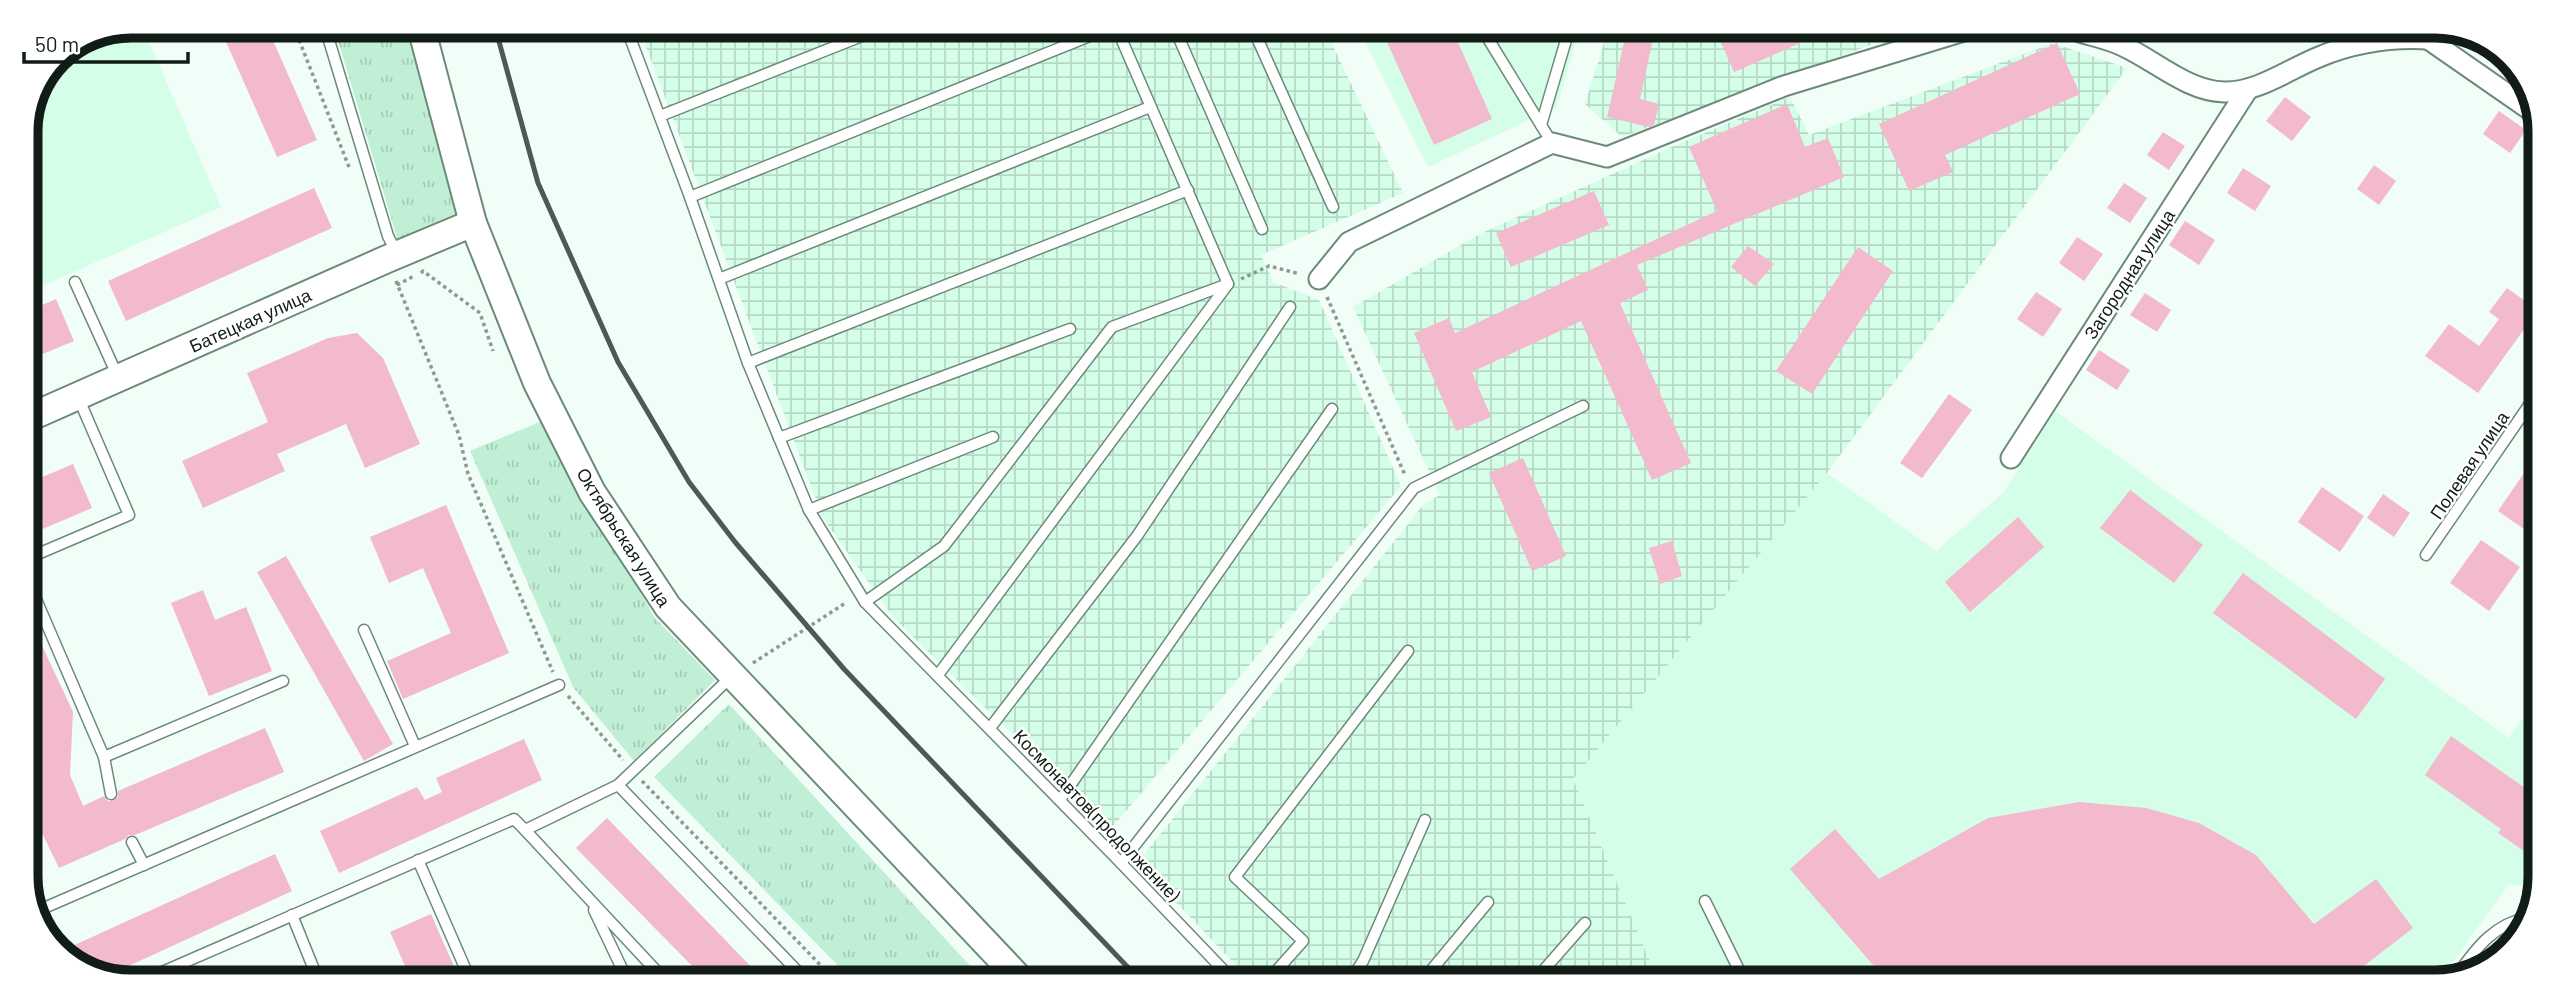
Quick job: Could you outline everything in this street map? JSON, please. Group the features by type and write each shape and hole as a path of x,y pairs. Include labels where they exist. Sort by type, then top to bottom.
{"main road":[{"name":"Октябрьская улица","path":"424,38 473,223 537,383 592,492 668,607 1011,970"},
{"name":"Батецкая улица","path":"38,414 397,254 473,223"}],"street":[{"path":"1319,279 1349,242 1552,143 1607,157 1784,86 1941,38"},
{"path":"2099,38 2121,45 2201,89 2225,92 2248,89 2321,56 2368,41 2388,38"},
{"path":"2430,38 2524,105"},
{"name":"Загородная улица","path":"2011,458 2248,89"}],"lane":[{"path":"328,38 388,236 397,254"},
{"name":"Космонавтов(продолжение)","path":"633,38 748,363 809,510 863,598 1223,970"},
{"path":"660,117 857,38"},
{"path":"690,197 1085,38"},
{"path":"1121,38 1228,284"},
{"path":"1179,38 1262,229"},
{"path":"1257,38 1333,207"},
{"path":"1488,38 1552,143"},
{"path":"1542,125 1567,38"},
{"path":"719,279 1150,107"},
{"path":"748,363 1188,190"},
{"path":"75,282 119,379"},
{"path":"863,598 944,546 1112,327 1228,284"},
{"path":"938,675 1228,284"},
{"path":"990,728 1137,536 1290,307"},
{"path":"779,438 1070,330"},
{"path":"39,554 129,515 78,397"},
{"path":"1121,863 1412,491 1583,406"},
{"name":"Полевая улица","path":"2426,555 2527,408"},
{"path":"1060,800 1332,409"},
{"path":"809,510 993,437"},
{"path":"39,605 104,757 111,794"},
{"path":"364,630 415,746"},
{"path":"1277,970 1303,941 1235,877 1408,651"},
{"path":"525,830 618,785 733,676"},
{"path":"104,757 283,681"},
{"path":"45,908 559,685"},
{"path":"618,785 796,970"},
{"path":"167,970 514,819 655,970"},
{"path":"1357,970 1425,820"},
{"path":"132,842 144,866"},
{"path":"418,860 466,970"},
{"path":"590,900 623,970"},
{"path":"1705,901 1739,970"},
{"path":"1431,970 1488,902"},
{"path":"292,915 315,970"},
{"path":"2465,964 2481,941 2498,928 2515,922"},
{"path":"1543,970 1585,923"}],"path":[{"path":"298,38 349,168"},
{"path":"1228,284 1269,266 1319,279 1412,491"},
{"path":"493,351 480,313 423,271 397,285 459,435 468,474 559,685 633,772 825,970"},
{"path":"733,676 863,598"}],"shaded area":[{"path":"147,38 221,207 38,288 38,132 40,113 54,80 80,54 96,46 113,40"},
{"path":"643,38 1329,38 1403,193 1261,255 1273,282 1319,300 1401,486 1110,830 894,618 823,518"},
{"path":"1364,38 1577,38 1557,107 1428,167"},
{"path":"1606,38 1869,38 1873,44 1622,137 1585,104"},
{"path":"2053,43 2127,68 1827,473 1573,779 1654,970 1240,970 1138,862 1424,504 1440,495 1353,307 1482,233 1676,145 1790,97 1809,135"},
{"path":"2055,411 2509,738 2528,711 2527,886 2509,884 2447,969 1654,970 1573,779 1827,473 1936,551 2003,493"}],"green space":[{"path":"337,38 413,38 465,219 400,248"},
{"path":"542,421 655,618 715,680 634,761 573,687 470,451"},
{"path":"729,704 975,970 842,970 654,777"}],"building":[{"path":"224,38 272,38 317,140 277,157"},
{"path":"1385,38 1456,38 1492,119 1434,145"},
{"path":"1625,38 1653,38 1640,99 1659,104 1654,125 1649,127 1607,117"},
{"path":"1719,38 1812,38 1734,72"},
{"path":"2057,43 2080,94 1945,155 1953,172 1909,191 1879,124"},
{"path":"2285,97 2311,117 2292,141 2266,121"},
{"path":"1787,104 1805,147 1828,138 1844,177 1637,265 1648,290 1620,303 1691,463 1652,480 1581,321 1472,372 1491,417 1456,431 1414,333 1449,318 1455,333 1717,211 1689,147"},
{"path":"2499,111 2526,130 2510,153 2483,134"},
{"path":"2163,132 2185,146 2169,170 2147,155"},
{"path":"2374,165 2396,181 2379,205 2357,189"},
{"path":"2243,168 2271,186 2255,211 2227,193"},
{"path":"2124,183 2147,198 2130,223 2107,208"},
{"path":"314,188 332,228 126,321 108,281"},
{"path":"1594,191 1609,225 1511,267 1496,233"},
{"path":"2185,221 2215,240 2199,265 2169,245"},
{"path":"2077,237 2103,254 2084,281 2059,263"},
{"path":"1748,246 1774,264 1755,286 1731,267"},
{"path":"1858,247 1893,271 1812,394 1776,371"},
{"path":"2507,288 2527,302 2527,325 2478,393 2425,356 2449,324 2479,346 2499,319 2489,312"},
{"path":"2036,292 2062,309 2043,337 2017,319"},
{"path":"2145,293 2171,310 2157,332 2130,315"},
{"path":"56,299 74,341 38,356 38,307"},
{"path":"357,333 383,358 420,444 365,468 346,424 277,454 285,471 203,508 182,461 268,422 247,373 328,338"},
{"path":"2099,350 2130,370 2117,390 2086,370"},
{"path":"1949,394 1972,410 1922,478 1900,463"},
{"path":"1523,458 1566,556 1532,571 1489,473"},
{"path":"73,464 92,508 39,531 38,479"},
{"path":"2527,468 2528,531 2498,511"},
{"path":"2322,487 2364,516 2340,552 2298,522"},
{"path":"2130,490 2203,545 2174,583 2100,528"},
{"path":"2383,494 2410,513 2394,537 2367,518"},
{"path":"446,505 509,653 403,699 387,661 451,633 423,568 389,583 370,537"},
{"path":"2018,517 2044,547 1970,612 1945,582"},
{"path":"2481,540 2520,567 2489,611 2450,583"},
{"path":"1672,541 1682,576 1660,584 1649,548"},
{"path":"286,556 393,744 364,761 257,572"},
{"path":"2243,573 2385,679 2356,719 2213,613"},
{"path":"203,590 215,620 246,607 272,671 209,696 171,603"},
{"path":"39,638 73,712 70,775 83,806 104,796 108,801 113,801 118,797 118,791 265,728 284,772 135,835 129,835 59,868 43,835 39,835"},
{"path":"2451,736 2528,790 2528,854 2498,833 2501,829 2425,775"},
{"path":"524,739 542,780 339,873 320,831 417,787 425,800 442,792 436,778"},
{"path":"2079,802 2146,808 2199,823 2256,855 2314,924 2376,879 2413,928 2359,970 1877,970 1790,869 1835,829 1879,879 1988,818"},
{"path":"607,818 754,970 696,970 576,848"},
{"path":"275,854 292,891 122,969 90,960 71,946"},
{"path":"431,914 456,970 407,970 390,932"}],"railway":[{"path":"498,38 538,183 618,362 689,482 735,542 844,669 1130,970"}]}
